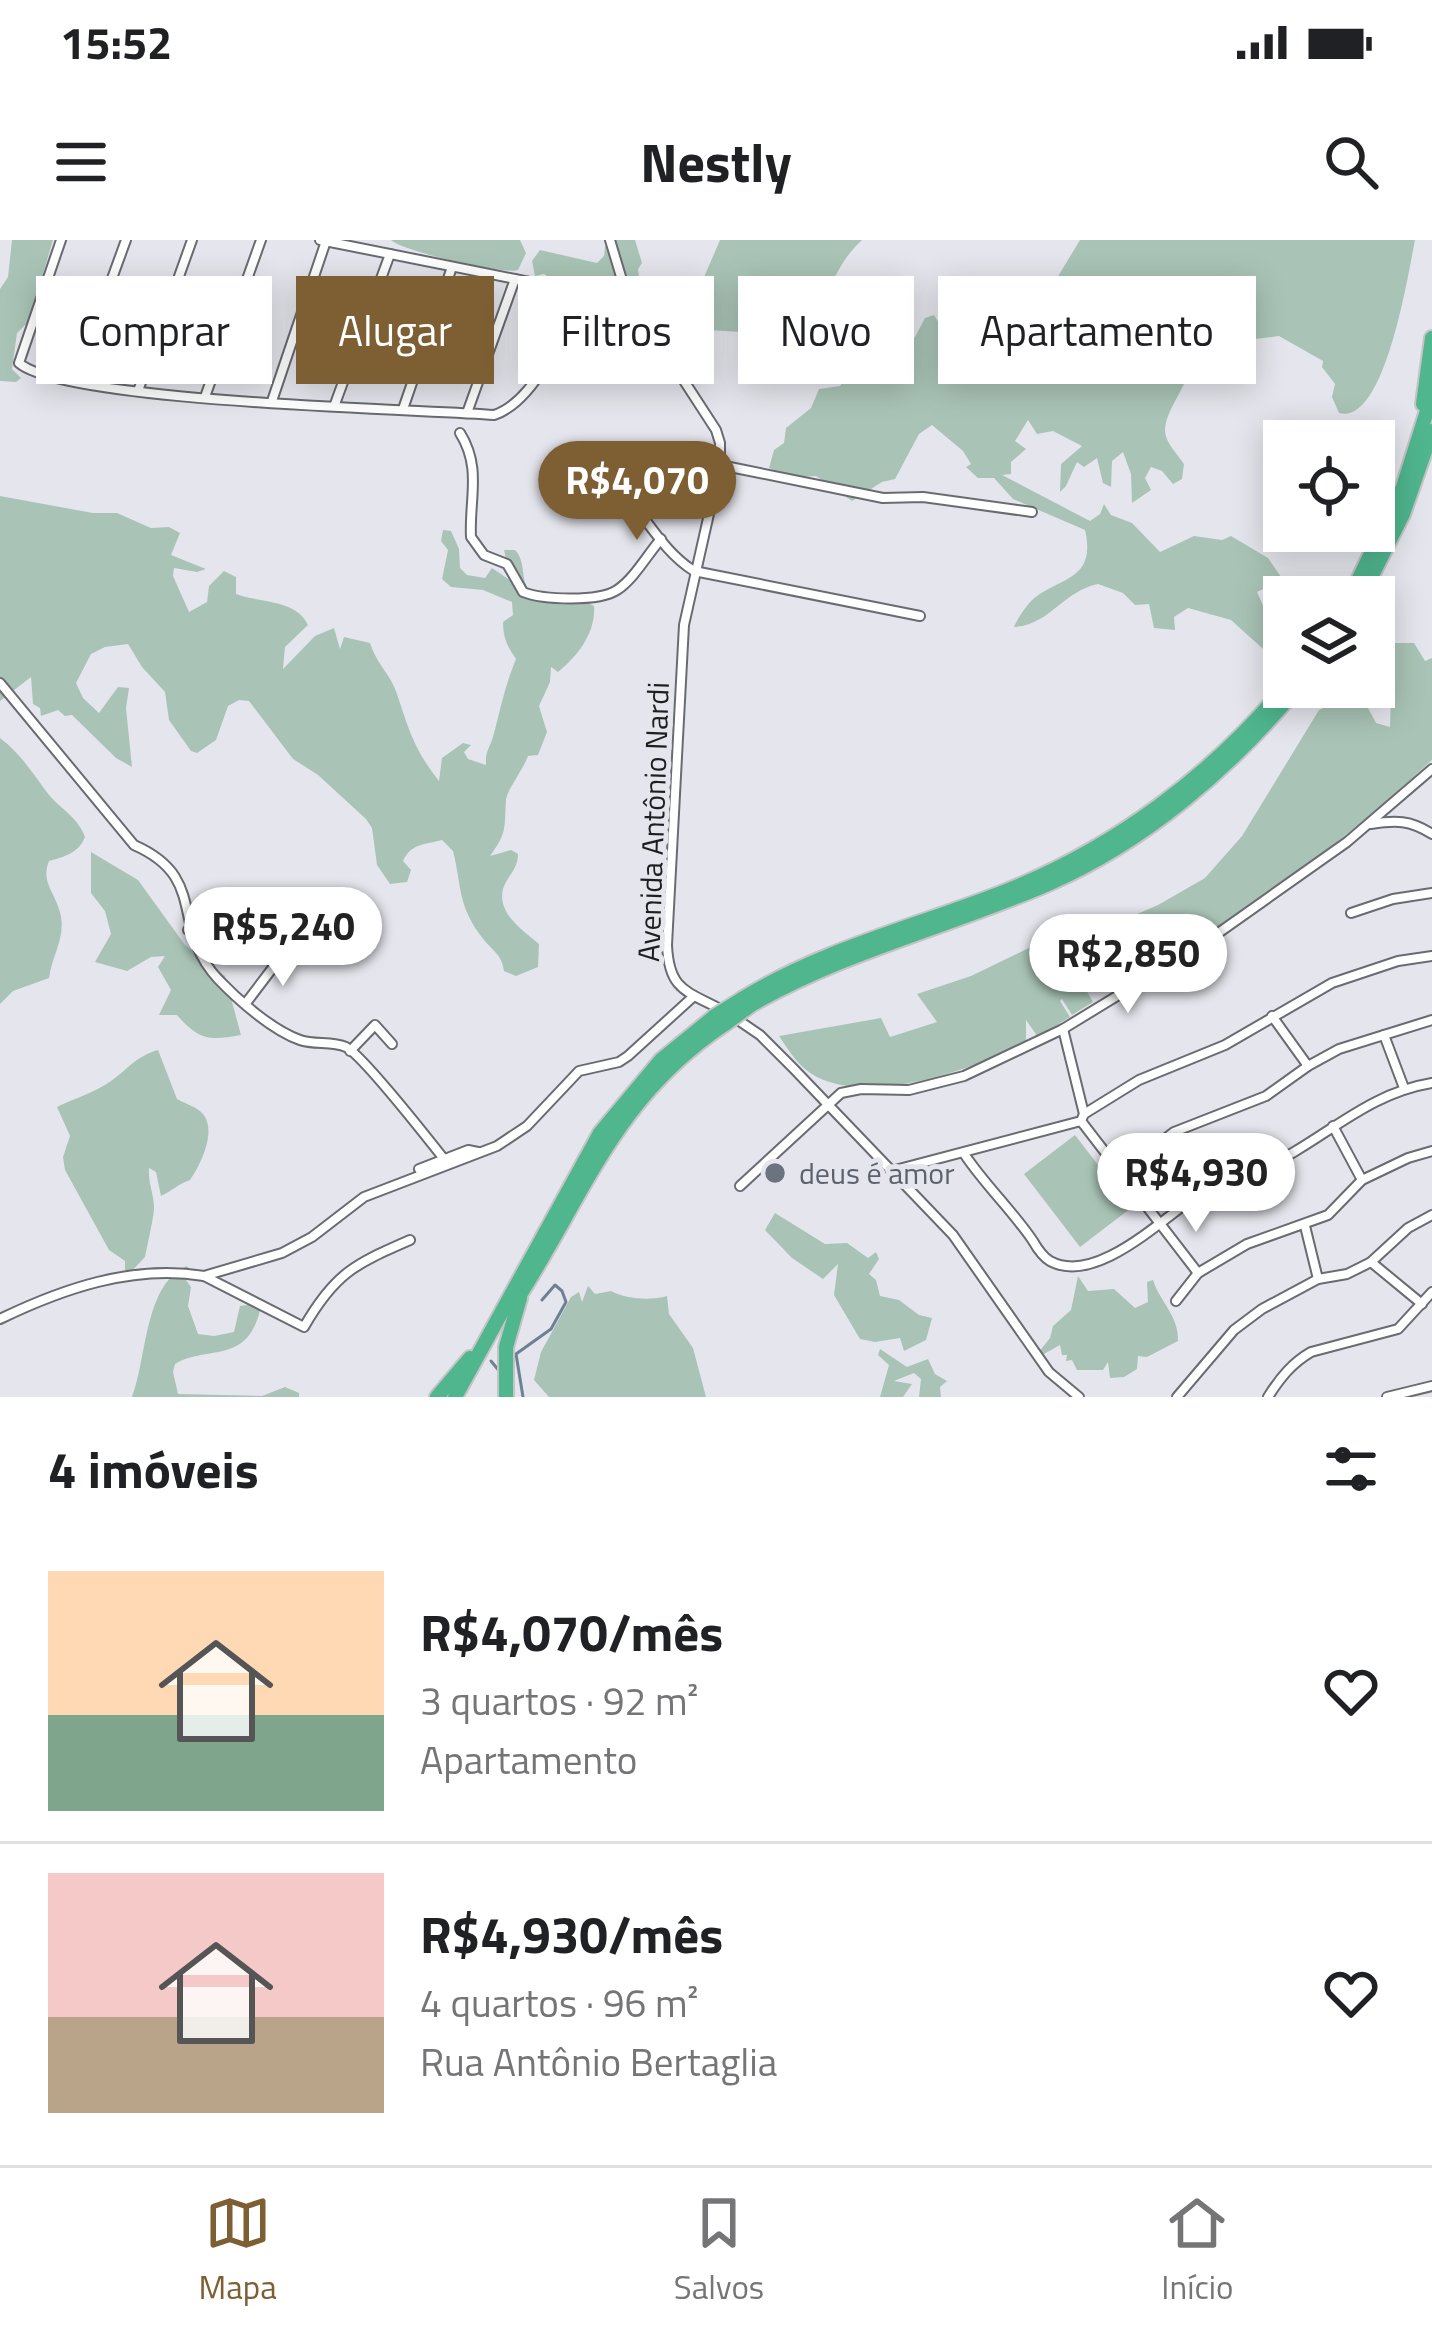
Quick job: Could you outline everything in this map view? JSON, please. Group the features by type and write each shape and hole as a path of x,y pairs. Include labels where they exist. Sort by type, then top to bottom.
{"highway":[{"path":"1361,576 1426,434 1432,338"},
{"path":"1372,576 1416,480 1432,395"},
{"path":"1416,480 1432,456"},
{"path":"458,1397 600,1133 642,1080 787,973 1008,890 1097,848 1197,776 1264,708"},
{"path":"747,1002 1052,882 1101,856 1208,780 1278,708"},
{"path":"458,1397 614,1131 665,1070 720,1020"},
{"path":"506,1397 506,1348 521,1293"},
{"path":"437,1397 482,1345"}],"street":[{"path":"49,276 61,240"},
{"path":"113,276 126,240"},
{"path":"138,392 192,240"},
{"path":"206,397 261,240"},
{"path":"610,240 622,276"},
{"path":"272,401 323,241 518,280"},
{"path":"335,404 390,254"},
{"path":"403,410 452,267"},
{"path":"467,413 515,279"},
{"path":"36,313 19,363 36,371"},
{"path":"96,384 138,392 494,415 510,410 531,384"},
{"name":"Avenida Antônio Nardi","path":"687,384 720,443 720,465 684,625 667,946 673,980 760,1035 829,1104 971,1259 1049,1372 1079,1397"},
{"path":"460,433 476,478 471,537 484,555 507,564 523,592 544,598 610,594 661,539"},
{"path":"720,465 883,498 923,497 1032,512"},
{"path":"607,477 694,571 920,616"},
{"path":"0,683 134,845 174,870 184,890 188,930 214,975 292,1037 350,1051 444,1159"},
{"path":"740,1186 829,1104 851,1090 908,1090 964,1076 1064,1029 1207,941 1368,824 1432,769"},
{"path":"1368,824 1397,820 1432,834"},
{"path":"1351,913 1432,893"},
{"path":"188,930 236,903"},
{"path":"245,1003 287,949"},
{"path":"893,1171 1082,1117 1139,1080 1225,1046 1332,983 1398,961 1432,956"},
{"path":"0,1319 76,1287 130,1276 204,1276 282,1253 312,1237 364,1197 479,1153 526,1126 578,1071 628,1056 694,996"},
{"path":"1273,1016 1308,1066"},
{"path":"1121,1173 1174,1132 1247,1106 1340,1049 1432,1020"},
{"path":"350,1051 375,1025 392,1044"},
{"path":"1064,1029 1082,1117 1198,1274"},
{"path":"1384,1035 1404,1088"},
{"path":"965,1154 1043,1255 1060,1265 1108,1258 1139,1241 1209,1188 1292,1154 1404,1088 1432,1083"},
{"path":"1333,1126 1362,1180"},
{"path":"413,1176 420,1168 468,1150 479,1153"},
{"path":"1176,1300 1198,1274 1247,1244 1328,1215 1362,1180 1432,1151"},
{"path":"1177,1397 1234,1330 1287,1293 1371,1262 1408,1228 1432,1216"},
{"path":"1305,1226 1318,1280"},
{"path":"204,1276 304,1327 337,1278 410,1240"},
{"path":"1371,1262 1422,1304"},
{"path":"1268,1397 1300,1358 1398,1329 1432,1292"},
{"path":"1387,1397 1432,1386"}],"green space":[{"path":"12,240 53,240 42,276 36,276 29,321 17,333 12,369 21,378 16,382 0,381 0,289 8,277"},
{"path":"391,240 520,240 526,253 518,270 509,271 432,256"},
{"path":"614,240 635,240 642,263 639,276 535,276 532,261 540,250 597,263 605,246 612,246"},
{"path":"720,240 862,240 836,276 738,276 738,332 714,330 714,276 705,276"},
{"path":"1080,240 1415,240 1381,373 1355,411 1339,413 1332,397 1335,384 1322,367 1323,361 1279,336 1256,339 1256,276 1058,276"},
{"path":"934,315 938,322 938,384 1183,384 1165,430 1184,464 1182,479 1173,484 1151,467 1145,478 1151,490 1132,503 1131,474 1123,452 1112,461 1111,487 1103,483 1097,458 1084,467 1077,462 1060,492 1061,464 1082,446 1053,431 1037,434 1028,420 1015,441 1026,449 1011,462 1011,474 1002,475 1090,521 1104,504 1111,515 1132,523 1160,552 1194,536 1222,540 1231,536 1268,558 1280,576 1263,576 1263,589 1257,592 1263,606 1263,649 1231,620 1188,608 1174,617 1175,630 1154,628 1149,604 1135,605 1123,593 1098,584 1075,593 1037,620 1014,627 1034,599 1082,567 1085,530 1013,499 994,478 978,478 966,467 971,464 963,451 932,425 919,434 895,479 852,501 816,476 791,478 769,468 774,450 784,443 786,428 811,408 819,389 841,384 914,384 914,338 925,318"},
{"path":"0,496 117,513 151,528 169,527 180,533 171,555 206,569 174,568 189,612 207,602 209,586 224,571 236,577 236,594 286,606 302,617 308,625 285,647 283,669 315,636 334,628 340,649 344,637 370,643 394,687 418,749 439,781 442,758 463,743 471,745 464,752 468,759 486,765 516,659 503,628 503,622 513,615 512,602 483,590 451,587 442,579 448,550 441,541 443,530 451,531 460,568 467,575 485,578 492,568 511,581 504,550 515,550 527,588 538,598 594,606 589,634 579,651 558,672 551,667 539,706 547,732 538,755 528,756 509,791 502,835 490,856 511,850 518,854 502,898 513,921 539,944 538,967 516,976 504,971 469,917 453,851 442,840 410,851 403,861 411,870 407,882 390,884 377,865 372,828 366,819 293,759 249,701 228,706 216,740 197,753 169,720 165,692 128,644 91,654 76,683 99,713 118,687 129,688 126,708 132,767 116,758 72,715 58,710 41,716 40,708 33,704 31,677 0,701"},
{"path":"1395,643 1414,643 1425,661 1432,658 1432,760 1321,855 1202,940 1118,989 1087,982 1077,989 1084,986 1093,1002 1072,1015 1062,999 1070,1017 1038,1037 1026,1020 1026,1041 1005,1052 923,1080 866,1087 817,1077 795,1059 779,1036 881,1018 890,1037 937,1022 917,994 971,976 1060,933 1093,933 1205,878 1242,836 1319,710 1368,708 1376,723 1390,727 1391,708 1395,708"},
{"path":"0,738 85,837 75,851 49,861 47,868 62,927 49,978 13,991 0,1004"},
{"path":"91,852 138,880 185,945 225,976 241,1035 205,1037 177,1015 159,1015 171,990 158,967 165,956 151,957 127,971 95,962 111,934 105,911 91,893"},
{"path":"158,1050 177,1099 203,1114 208,1138 190,1180 161,1196 156,1172 149,1168 152,1224 145,1257 129,1274 125,1261 109,1250 65,1170 63,1157 70,1136 57,1107 105,1085"},
{"path":"1075,1135 1131,1208 1080,1247 1024,1174"},
{"path":"775,1213 825,1244 847,1243 868,1258 876,1252 879,1259 869,1274 880,1296 899,1300 932,1318 926,1340 904,1351 900,1338 860,1339 834,1295 838,1264 823,1279 792,1258 765,1230"},
{"path":"187,1266 188,1306 198,1334 234,1332 240,1306 254,1304 260,1310 246,1339 236,1346 175,1364 178,1394 262,1396 285,1387 299,1397 132,1397 155,1305 173,1275"},
{"path":"1078,1276 1088,1291 1114,1289 1135,1308 1148,1302 1147,1282 1153,1280 1176,1324 1178,1341 1147,1357 1138,1356 1137,1369 1124,1377 1110,1378 1108,1362 1103,1370 1077,1370 1072,1360 1066,1361 1060,1345 1038,1353 1053,1326 1071,1310"},
{"path":"588,1286 595,1294 667,1296 669,1314 693,1348 706,1397 549,1397 534,1380 541,1352 571,1297 579,1292 582,1302"},
{"path":"880,1349 907,1367 928,1359 935,1374 947,1381 940,1387 941,1397 919,1397 921,1379 914,1373 894,1381 912,1384 903,1397 880,1397 889,1365 878,1355"}],"waterway":[{"path":"523,1397 516,1354 551,1329 566,1302 555,1285 542,1300"},
{"path":"491,1361 500,1372"}],"place":[{"name":"deus é amor","path":"775,1173"}]}
